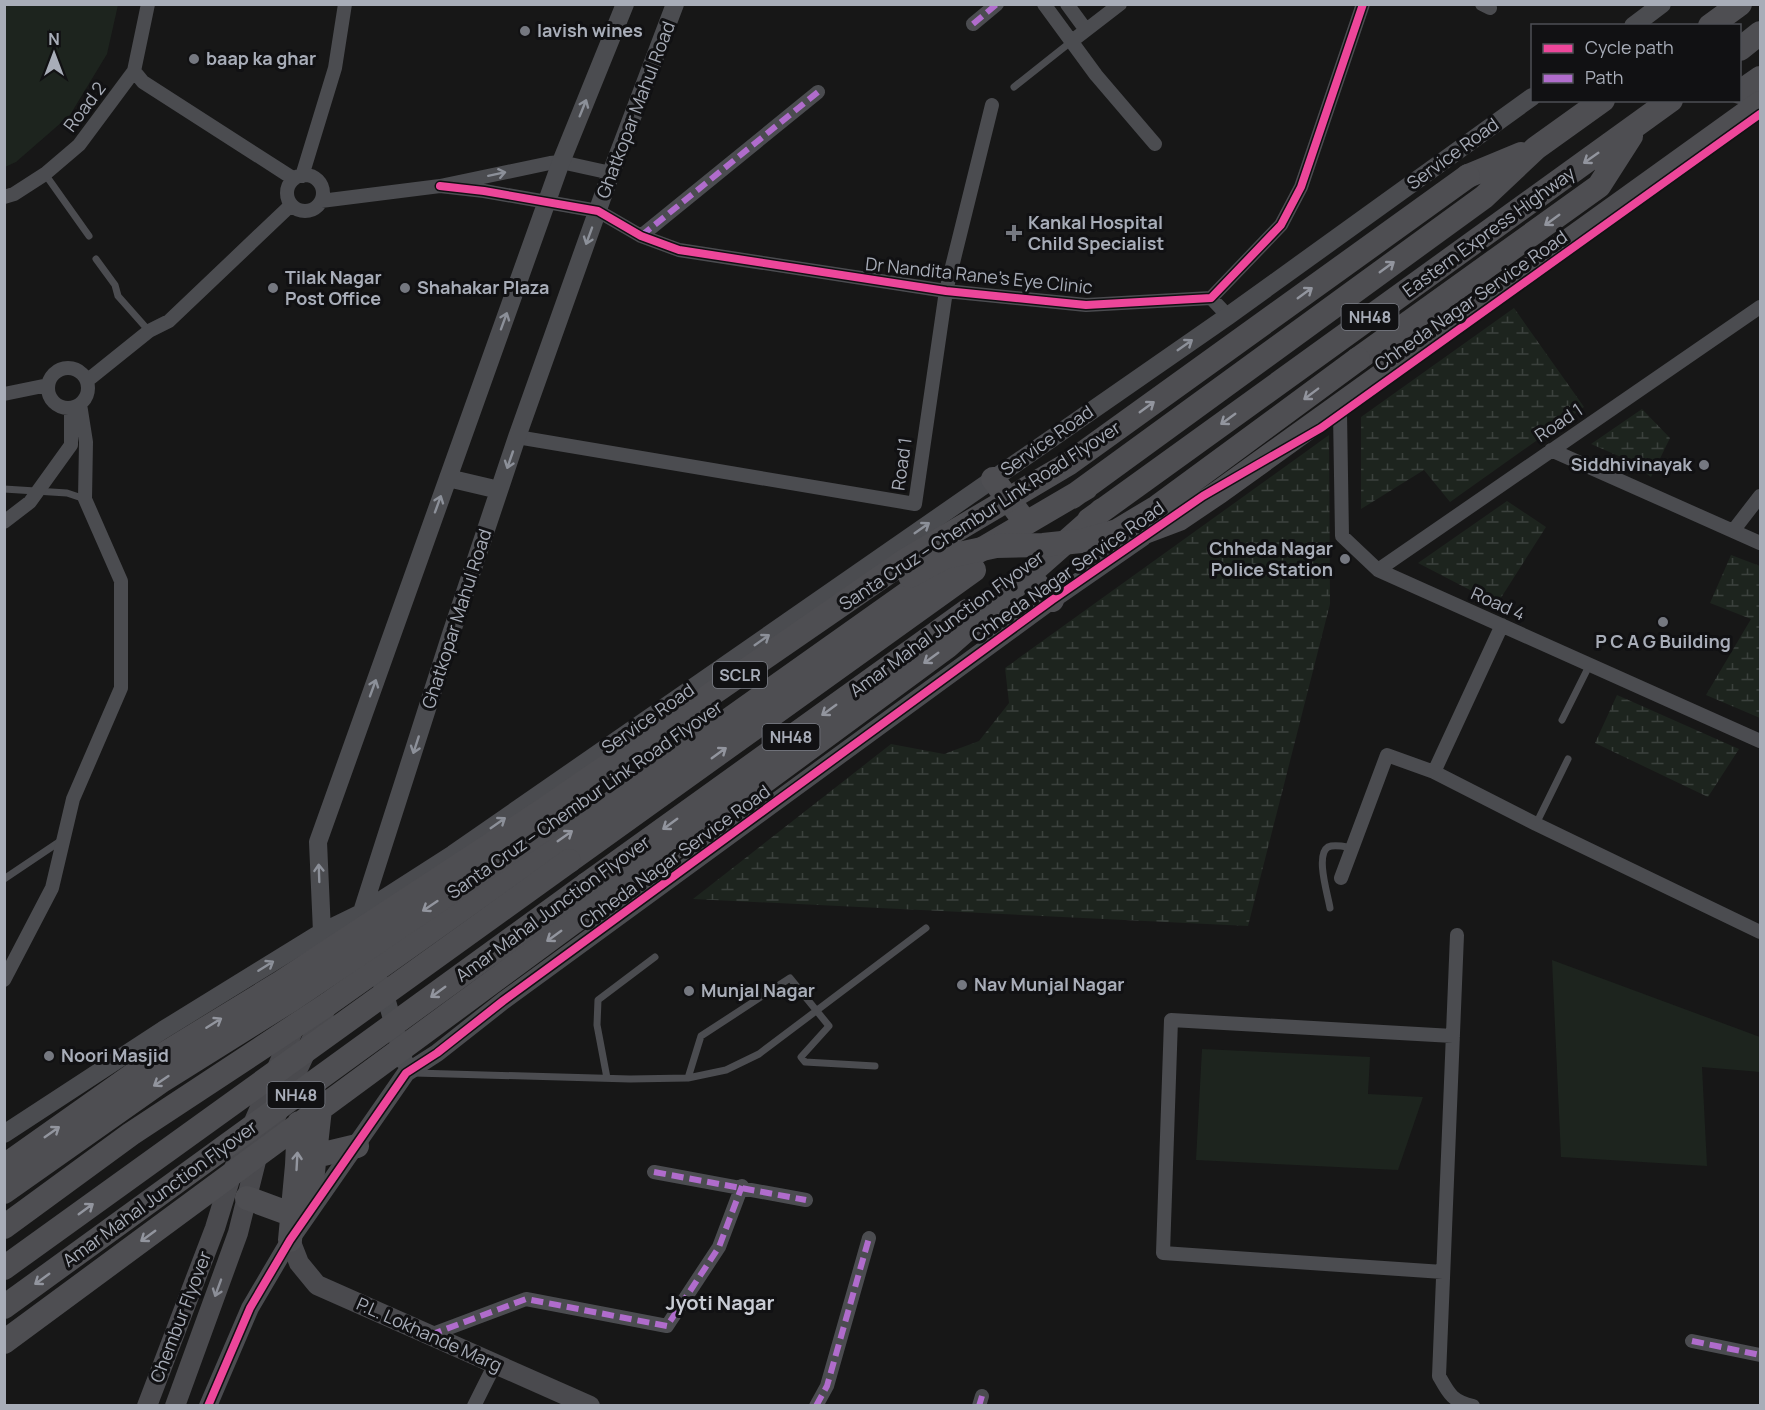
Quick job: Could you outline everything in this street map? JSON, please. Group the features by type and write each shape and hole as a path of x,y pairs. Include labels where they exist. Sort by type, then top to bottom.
{"highway":[{"path":"1713,24 1740,4"},
{"path":"1741,48 1761,33"},
{"path":"1741,91 1761,78"},
{"name":"Eastern Express Highway","path":"1086,488 1484,197 1536,148 1600,102"},
{"name":"Eastern Express Highway","path":"1102,510 1668,102"},
{"path":"1081,541 1124,539 1179,519 1761,103"},
{"name":"Santa Cruz – Chembur Link Road Flyover","path":"4,1192 163,1080 291,1000 556,821 901,581 945,557 996,546 1081,541 1117,531 1157,507 1599,186 1638,124"},
{"name":"Santa Cruz – Chembur Link Road Flyover","path":"4,1166 151,1062 290,976 545,809 906,560 1068,464 1468,176 1536,148"},
{"path":"993,479 1026,523"},
{"path":"4,1227 131,1134 295,1026 336,993 378,969 909,592 1086,488"},
{"name":"Amar Mahal Junction Flyover","path":"4,1268 1086,488"},
{"path":"4,1342 948,646 1102,510"},
{"name":"Amar Mahal Junction Flyover","path":"4,1306 986,597 1102,510"},
{"path":"1028,575 1052,600"},
{"path":"290,1240 301,1213 315,1156 320,1109"},
{"path":"299,1123 297,1165 301,1213"},
{"path":"315,1156 357,1146"},
{"path":"247,1198 301,1213"}],"main road":[{"name":"Ghatkopar Mahul Road","path":"238,1233 257,1157 336,993"},
{"path":"232,1173 295,1026"},
{"name":"Chembur Flyover","path":"147,1406 215,1228 232,1173"},
{"name":"Chembur Flyover","path":"175,1406 238,1233"},
{"name":"P.L. Lokhande Marg","path":"290,1240 299,1263 317,1285 590,1406"}],"street":[{"name":"Road 2","path":"4,197 14,194 45,174 79,145 134,71 148,4"},
{"path":"134,71 143,82 298,178 308,175 318,180 323,190 321,201 307,211 301,211 291,205 288,200 288,189 298,178 335,68 345,4"},
{"path":"367,1074 336,993 321,932 318,842 546,202 625,4"},
{"name":"Ghatkopar Mahul Road","path":"336,993 499,490 611,173 675,4"},
{"path":"973,24 997,4"},
{"path":"1044,4 1096,75 1155,144"},
{"path":"1067,4 1086,30"},
{"path":"1072,41 1120,4"},
{"path":"1228,316 1211,298 1281,225 1296,197 1363,4"},
{"path":"1636,24 1662,4"},
{"path":"641,236 818,92"},
{"name":"Service Road","path":"4,1134 162,1030 321,932 362,913 453,854 1228,316 1531,99"},
{"name":"Road 1","path":"518,437 915,504 946,291 993,105"},
{"name":"Chheda Nagar Service Road","path":"406,1073 437,1053 503,1001 1052,600 1203,496 1321,428 1761,114"},
{"path":"321,201 440,186 550,163 561,162 611,173"},
{"path":"440,186 484,191 598,211"},
{"path":"88,381 149,331 169,321 291,205"},
{"name":"Dr Nandita Rane's Eye Clinic","path":"598,211 641,236 680,250 946,291 1086,305 1211,298"},
{"name":"Road 1","path":"1377,570 1761,307"},
{"path":"66,367 79,370 88,381 88,394 75,406 61,407 55,404 48,392 48,385 54,373 66,367"},
{"path":"4,394 48,385"},
{"path":"4,522 30,502 71,445 75,406"},
{"path":"4,980 52,888 73,799 122,688 121,580 85,499 86,441 75,406"},
{"name":"Road 4","path":"1340,413 1342,536 1377,570 1761,741"},
{"path":"1551,450 1761,543"},
{"path":"448,478 499,490"},
{"path":"1733,531 1761,496"},
{"path":"1434,772 1502,625"},
{"path":"1341,878 1387,756 1434,772 1536,824 1761,932"},
{"path":"301,1213 357,1146 406,1073 401,1048 362,913"},
{"path":"295,1026 321,932"},
{"path":"1457,935 1439,1376 1449,1394 1461,1403 1473,1406"},
{"path":"1443,1272 1163,1253 1171,1020 1453,1036"},
{"path":"654,1172 742,1186 806,1200"},
{"path":"430,1335 526,1299 667,1326 719,1247 742,1186"},
{"path":"816,1406 827,1386 869,1238"},
{"path":"208,1406 250,1308 290,1240"},
{"path":"1692,1341 1761,1355"},
{"path":"474,1406 495,1364"}],"lane":[{"path":"1014,87 1072,41"},
{"path":"45,174 89,236"},
{"path":"96,259 116,285 118,296 149,331"},
{"path":"4,489 67,493 85,499"},
{"path":"1563,720 1590,664"},
{"path":"1536,824 1568,759"},
{"path":"4,879 63,839"},
{"path":"1330,908 1321,861 1323,852 1334,846 1353,848"},
{"path":"406,1073 688,1078 726,1070 759,1054 926,928"},
{"path":"607,1078 597,1025 598,1000 655,957"},
{"path":"688,1078 701,1036 790,978 829,1026 801,1057 805,1062 874,1066"}],"green space":[{"path":"5,4 118,5 107,54 70,115 16,162 5,167"},
{"path":"1514,308 1584,407 1450,502 1424,470 1361,509 1361,417"},
{"path":"1642,409 1670,438 1651,477 1628,460 1591,444"},
{"path":"1329,435 1330,604 1248,926 693,899 891,744 944,754 979,741 1009,703 1005,668"},
{"path":"1507,501 1546,527 1497,604 1418,563"},
{"path":"1731,555 1760,566 1760,718 1706,695 1751,619 1710,603"},
{"path":"1617,695 1739,749 1708,797 1595,743"},
{"path":"1552,960 1760,1037 1760,1072 1702,1067 1707,1166 1561,1157"},
{"path":"1202,1049 1370,1057 1368,1094 1423,1097 1398,1170 1196,1160"}],"marked path":[{"path":"973,24 997,4"},
{"path":"641,236 818,92"},
{"path":"654,1172 806,1200"},
{"path":"430,1335 526,1299 667,1326 719,1247 742,1186"},
{"path":"816,1406 827,1386 869,1238"},
{"path":"1692,1341 1760,1355"},
{"path":"979,1406 982,1396"}],"cycle path":[{"path":"440,186 484,191 598,211 641,236 679,250 946,291 1086,305 1211,298 1281,225 1301,187 1363,4"},
{"path":"208,1406 250,1308 290,1240 406,1073 437,1053 503,1001 1052,600 1203,496 1321,428 1760,114"}],"place":[{"name":"lavish wines","path":"525,31"},
{"name":"baap ka ghar","path":"194,59"},
{"name":"Kankal Hospital Child Specialist","path":"1014,233"},
{"name":"Tilak Nagar Post Office","path":"273,288"},
{"name":"Shahakar Plaza","path":"405,288"},
{"name":"Siddhivinayak","path":"1704,465"},
{"name":"Chheda Nagar Police Station","path":"1345,559"},
{"name":"P C A G Building","path":"1663,622"},
{"name":"Nav Munjal Nagar","path":"962,985"},
{"name":"Munjal Nagar","path":"689,991"},
{"name":"Noori Masjid","path":"49,1056"}],"district":[{"name":"Jyoti Nagar","path":"720,1303"}]}
